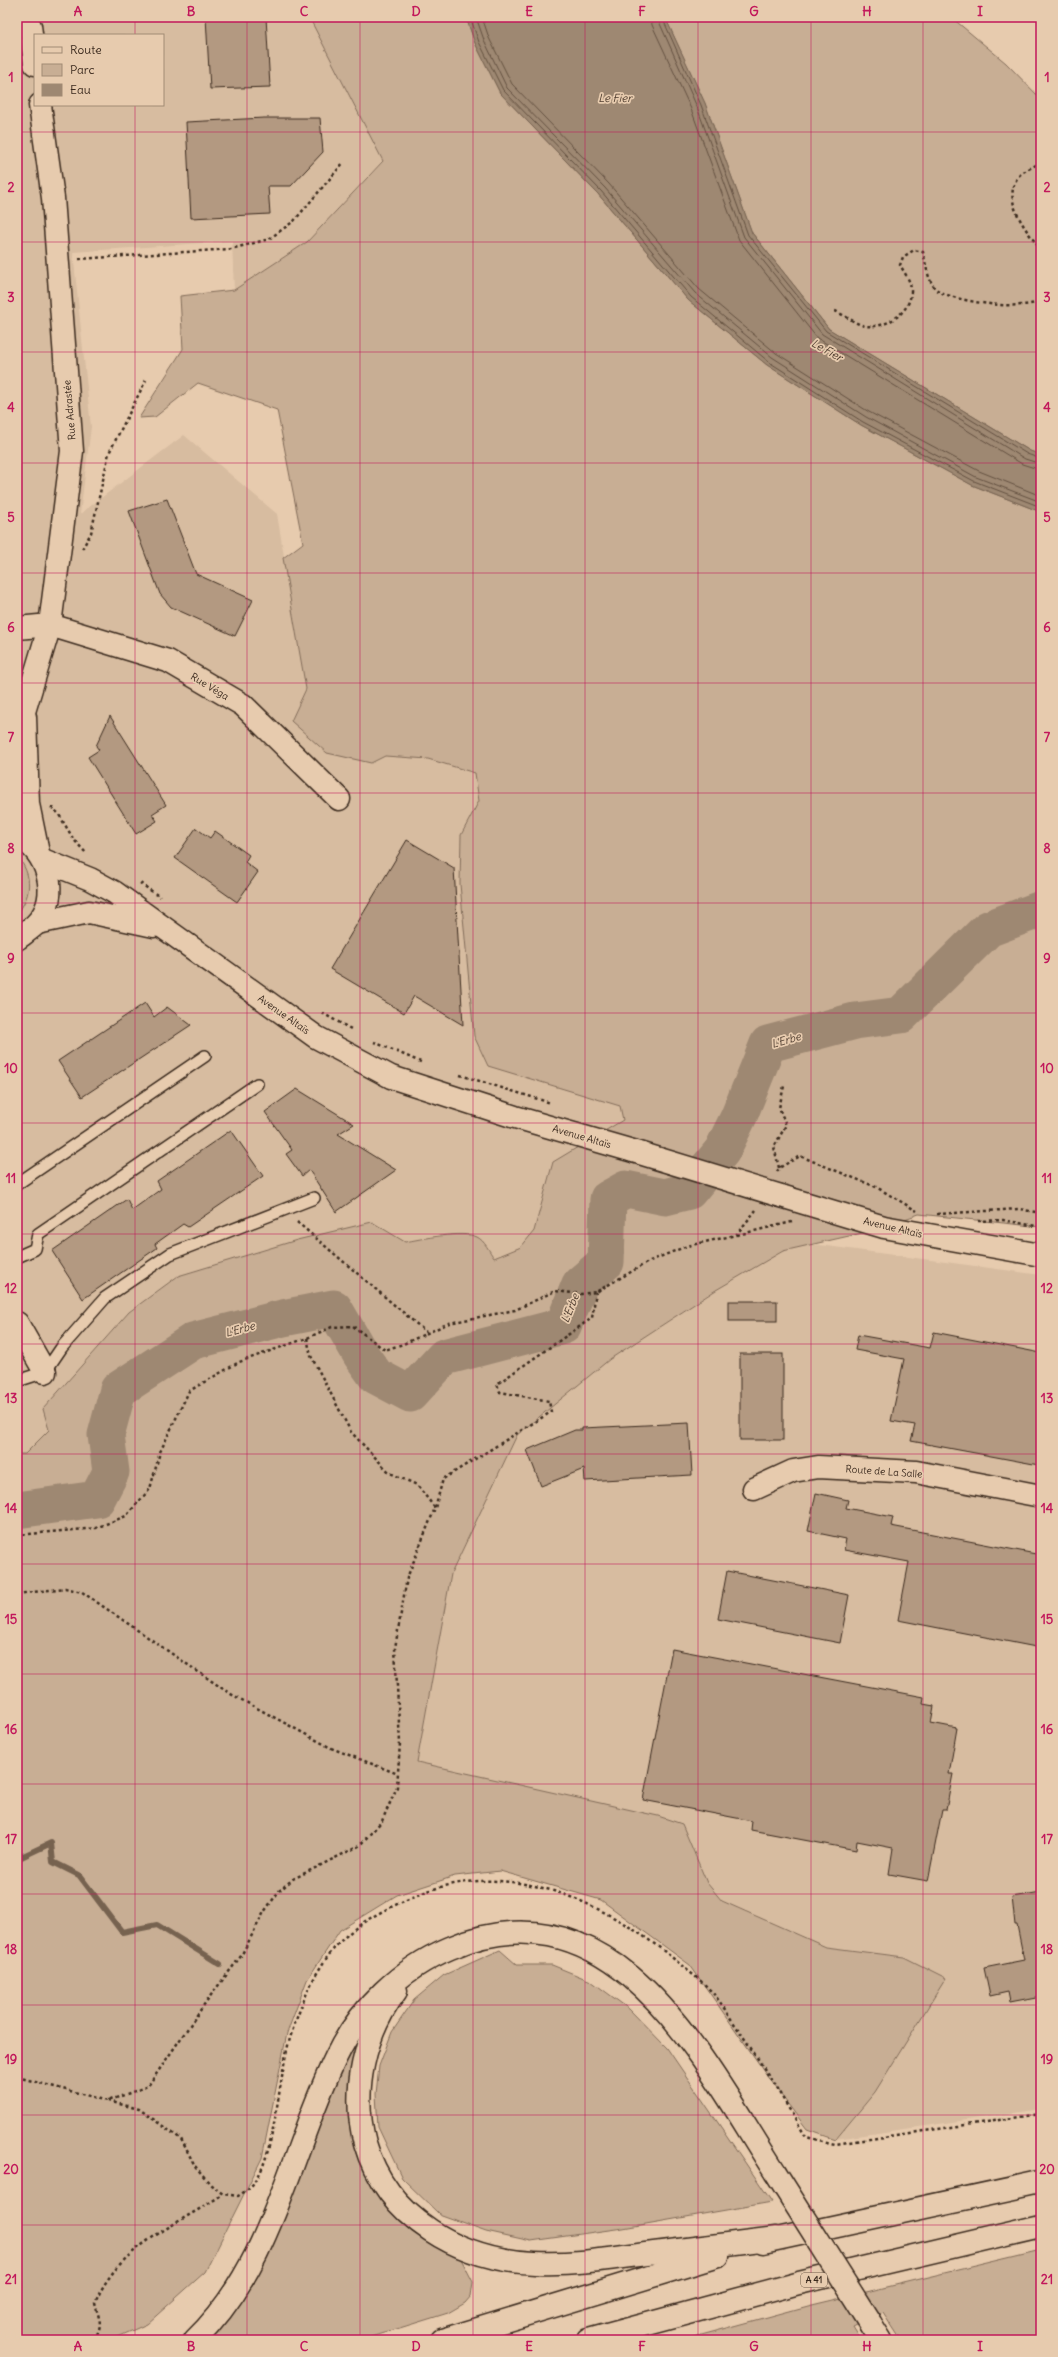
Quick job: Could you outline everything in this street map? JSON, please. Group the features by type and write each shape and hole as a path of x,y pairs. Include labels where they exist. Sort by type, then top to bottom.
{"main road":[{"path":"21,28 34,61"},
{"name":"Rue Adrastée","path":"17,735 50,625 72,451 56,260 53,198 40,106"},
{"path":"17,628 50,625"},
{"name":"Rue Véga","path":"50,625 168,661 243,705 338,799"},
{"name":"Rue Adrastée","path":"25,710 28,798 40,856 50,881 47,903 37,923"},
{"path":"17,836 28,842 40,856"},
{"name":"Avenue Altaïs","path":"40,856 114,892 316,1037 391,1077 515,1117 884,1227 1041,1254"},
{"name":"Avenue Altaïs","path":"37,923 89,912 161,927"},
{"path":"17,939 37,923"},
{"path":"17,1323 45,1372"},
{"name":"Route de La Salle","path":"754,1489 793,1471 818,1468 916,1472 1041,1496"},
{"path":"195,2340 209,2326 235,2292 252,2260 278,2206 319,2095 336,2058 353,2027 380,1994 433,1956 457,1945 483,1937 515,1932 537,1933 583,1945 609,1959 644,1986 671,2016 710,2070 876,2332"},
{"path":"420,1965 398,1987 376,2023 365,2054 359,2098 362,2130 370,2156 388,2189 408,2213 444,2240 468,2250 506,2260 536,2263 592,2261 776,2238 1041,2182"},
{"name":"A 41","path":"588,2340 800,2283 1041,2226"},
{"path":"442,2340 776,2238"}],"lane":[{"path":"17,1184 205,1056"},
{"path":"17,1257 35,1249 38,1234 257,1084"},
{"path":"17,1381 45,1372 62,1347 105,1298 163,1258 314,1198"}],"path":[{"path":"1041,161 1018,177 1013,188 1015,209 1024,227 1041,250"},
{"path":"56,260 231,249 269,239 294,221 344,162"},
{"path":"835,311 865,326 886,323 898,315 904,309 911,296 911,288 900,265 903,257 914,250 923,252 929,279 937,289 954,297 972,301 1026,306 1041,300"},
{"path":"59,558 72,558 82,550 91,533 109,453 146,380"},
{"path":"28,798 43,801 58,813 74,840 89,856"},
{"path":"136,880 161,897"},
{"path":"316,1010 356,1032"},
{"path":"369,1040 424,1064"},
{"path":"454,1073 558,1105"},
{"path":"784,1086 779,1108 786,1125 774,1147 779,1168 800,1156 876,1186 920,1212"},
{"path":"736,1235 760,1205"},
{"path":"283,1210 426,1332"},
{"path":"933,1214 945,1212 1019,1210 1041,1213"},
{"path":"17,1535 96,1528 126,1516 150,1489 160,1452 189,1391 239,1362 307,1338 332,1327 353,1326 385,1350 403,1344 426,1332 449,1323 515,1310 555,1291 581,1294 596,1292 650,1261 687,1246 793,1222"},
{"path":"108,2101 148,2086 208,1999 241,1956 264,1912 279,1891 292,1880 360,1846 382,1821 397,1787 400,1743 395,1648 407,1578 435,1508 443,1479 550,1412 549,1401 500,1392 497,1384 592,1318 596,1292"},
{"path":"307,1338 311,1356 351,1432 390,1473 417,1485 435,1508"},
{"path":"17,1594 65,1588 82,1592 229,1693 331,1748 398,1774"},
{"path":"17,2077 139,2109 181,2139 195,2166 211,2185 223,2194 238,2196 253,2185 264,2166 289,2040 316,1974 338,1941 358,1925 389,1907 423,1893 460,1883 495,1881 542,1888 590,1904 649,1938 711,1990 772,2079 806,2137 835,2144 1041,2114"},
{"path":"94,2340 100,2329 101,2321 96,2303 99,2293 123,2260 140,2245 223,2194"}],"shaded area":[{"path":"17,17 309,17 383,160 307,242 234,290 232,241 73,252 91,427 80,514 184,435 277,514 306,689 291,721 371,763 385,756 428,759 475,773 479,801 461,835 460,884 474,1036 488,1066 620,1106 623,1120 553,1162 534,1231 521,1247 494,1258 485,1244 438,1235 405,1242 372,1222 178,1276 129,1312 43,1409 50,1430 25,1454 17,1454"},
{"path":"812,1244 1041,1275 1041,2109 836,2139 875,2092 904,1957 826,1947 722,1901 707,1883 682,1824 417,1762 451,1574 517,1435 610,1359 716,1290 783,1251"}],"green space":[{"path":"309,17 466,17 475,43 500,93 598,194 688,300 767,365 861,425 972,485 1041,512 1041,1227 919,1214 871,1231 783,1251 716,1290 610,1359 517,1435 451,1574 417,1762 658,1816 682,1824 707,1883 722,1901 826,1947 904,1957 946,1978 875,2092 836,2139 807,2129 778,2091 690,1965 601,1900 500,1871 455,1876 397,1895 340,1930 307,1980 287,2033 262,2158 205,2272 147,2324 111,2340 17,2340 17,1454 25,1454 49,1430 43,1409 129,1312 178,1276 297,1240 372,1222 405,1242 441,1236 462,1234 471,1235 477,1237 487,1246 494,1258 521,1247 534,1231 553,1162 623,1120 620,1106 488,1066 474,1036 460,884 461,835 479,801 475,773 428,759 385,756 371,763 327,753 291,721 306,689 283,558 303,543 277,410 198,383 155,417 139,418 183,349 180,296 234,290 307,242 383,161"},
{"path":"665,17 951,17 1006,63 1041,99 1041,455 1030,451 829,329 752,233 705,104"},
{"path":"17,856 26,870 29,885 26,900 17,914"},
{"path":"500,1950 517,1965 552,1965 591,1981 629,2009 667,2048 772,2202 623,2228 531,2241 486,2231 439,2214 402,2178 378,2127 376,2094 379,2066 392,2032 414,2000 444,1975"},
{"path":"349,2052 354,2055 350,2096 352,2137 358,2158 366,2177 377,2195 391,2212 406,2226 423,2239 461,2259 473,2282 471,2296 465,2303 448,2313 361,2340 208,2340 309,2146"},
{"path":"1041,2250 1041,2340 901,2340 883,2312 853,2327 861,2340 683,2340 808,2306"}],"water":[{"name":"Le Fier","path":"466,17 665,17 705,103 752,233 829,329 1030,451 1041,455 1041,512 972,485 861,425 767,365 688,300 598,194 500,93 475,43"}],"building":[{"path":"206,17 266,17 270,87 210,89"},
{"path":"264,118 320,118 323,152 291,186 268,186 270,214 191,218 186,122"},
{"path":"167,499 196,574 253,600 235,636 171,607 160,594 129,511"},
{"path":"110,716 166,805 152,814 157,821 136,834 88,757 99,750 96,746"},
{"path":"196,828 210,838 215,831 249,855 245,862 258,872 237,902 175,858"},
{"path":"407,840 454,868 463,1025 414,996 404,1013 330,969"},
{"path":"145,1003 154,1017 167,1007 191,1025 82,1097 58,1061"},
{"path":"297,1089 354,1124 338,1134 396,1170 336,1212 309,1170 302,1176 286,1154 292,1150 265,1112"},
{"path":"231,1130 263,1176 188,1227 183,1224 155,1244 157,1248 83,1299 52,1251 127,1199 132,1210 161,1189 157,1181"},
{"path":"729,1301 777,1301 777,1321 729,1321"},
{"path":"934,1332 1041,1353 1041,1452 1039,1465 911,1441 915,1425 891,1421 904,1359 855,1350 858,1335 930,1348"},
{"path":"740,1354 783,1354 783,1440 740,1440"},
{"path":"689,1423 692,1475 585,1481 584,1469 541,1486 527,1450 575,1430 582,1430 582,1428"},
{"path":"816,1493 848,1500 846,1508 893,1517 891,1526 1041,1555 1041,1648 898,1620 909,1562 844,1550 846,1539 808,1531"},
{"path":"727,1571 849,1595 840,1643 718,1619"},
{"path":"672,1649 924,1697 923,1704 934,1706 931,1723 957,1728 949,1774 953,1774 946,1810 942,1810 928,1881 889,1874 893,1848 857,1841 856,1850 751,1830 752,1821 643,1800"},
{"path":"1041,1892 1041,1996 1010,2002 1008,1992 990,1996 984,1968 1024,1960 1017,1925 1015,1925 1012,1897"}],"waterway":[{"name":"L'Erbe","path":"17,1510 97,1499 111,1472 106,1435 118,1390 193,1341 283,1318 334,1308 361,1355 376,1376 410,1394 444,1357 563,1326 580,1284 606,1262 608,1199 626,1189 665,1197 689,1191 722,1151 739,1116 768,1044 855,1021 901,1015 988,929 1041,909"},
{"path":"17,1859 51,1843 53,1862 79,1875 122,1932 157,1925 220,1964"}]}
